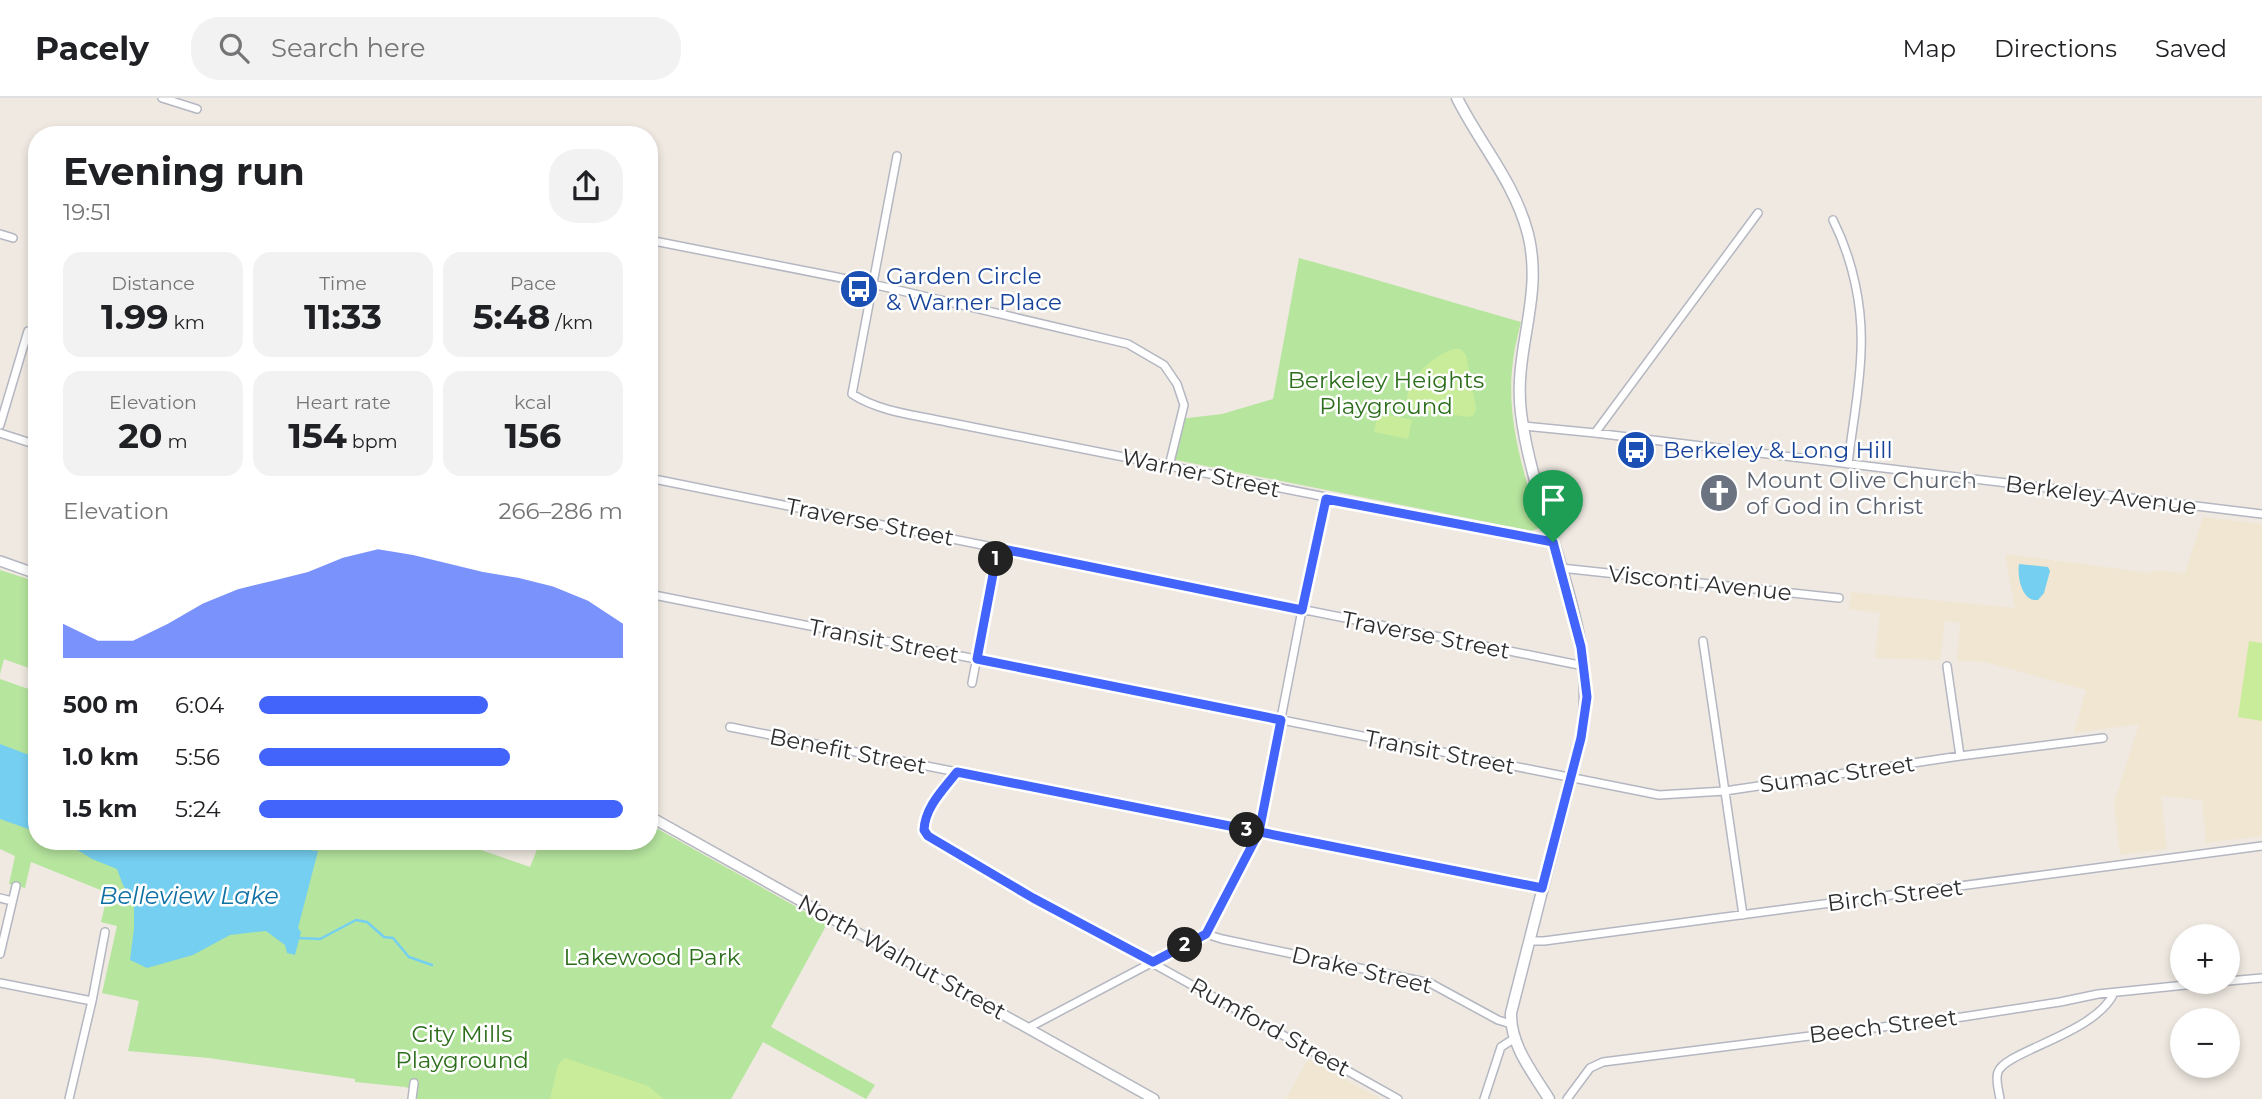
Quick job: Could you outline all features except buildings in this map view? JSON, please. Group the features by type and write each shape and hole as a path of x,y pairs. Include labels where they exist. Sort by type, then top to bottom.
{"main road":[{"path":"1457,98 1515,197 1531,245 1534,291 1520,381 1523,426 1534,480 1561,568 1584,666 1587,697 1585,719 1571,779 1512,1006 1511,1024 1515,1038 1549,1099"}],"street":[{"path":"162,98 197,109"},
{"path":"872,284 897,156"},
{"path":"1595,433 1758,213"},
{"path":"1833,220 1851,268 1860,320 1861,351 1848,464"},
{"path":"0,234 13,238"},
{"path":"658,242 872,284 1121,342 1164,365 1177,384 1184,405 1169,466"},
{"name":"Warner Street","path":"872,284 852,394 864,402 896,411 1326,499 1553,542"},
{"path":"0,425 28,331"},
{"name":"Berkeley Avenue","path":"1523,426 2262,514"},
{"path":"0,433 28,443"},
{"name":"Traverse Street","path":"658,480 1584,666"},
{"path":"1028,1028 1206,934 1259,832 1326,499"},
{"path":"972,683 998,548"},
{"path":"0,561 28,571"},
{"name":"Visconti Avenue","path":"1561,568 1839,598"},
{"name":"Transit Street","path":"658,596 1571,779"},
{"path":"1703,641 1743,915"},
{"path":"1947,666 1960,756"},
{"name":"Benefit Street","path":"730,727 1542,888"},
{"name":"Sumac Street","path":"1571,779 1659,795 1725,790 2103,738"},
{"name":"Rumford Street","path":"957,772 927,811 924,830 928,836 1033,898 1398,1099"},
{"name":"North Walnut Street","path":"658,821 1154,1099"},
{"name":"Birch Street","path":"1528,941 2262,846"},
{"path":"0,954 16,886"},
{"path":"0,898 12,901"},
{"path":"69,1099 105,932"},
{"name":"Drake Street","path":"1206,934 1430,983 1498,1020 1511,1024"},
{"path":"2240,980 2262,978"},
{"path":"0,983 92,1001"},
{"name":"Beech Street","path":"1567,1099 1590,1068 1603,1062 1962,1017 2170,987"},
{"path":"2000,1099 1997,1079 2002,1065 2094,1017 2108,1004 2114,993"},
{"path":"1484,1099 1501,1047 1515,1038"},
{"path":"412,1099 414,1083"}],"shaded area":[{"path":"2203,517 2262,524 2262,836 2206,843 2202,800 2161,796 2167,849 2120,855 2114,803 2139,724 2074,733 2086,690 1985,662 1957,661 1960,623 1945,621 1940,660 1875,658 1880,613 1849,609 1851,592 2015,608 2005,554 2152,573 2153,570 2185,573"},
{"path":"1308,1059 1337,1075 1381,1099 1286,1099"}],"green space":[{"name":"Berkeley Heights Playground","path":"1299,258 1521,322 1513,364 1512,409 1518,448 1539,528 1532,531 1171,459 1179,419 1222,414 1273,399"},
{"path":"1453,349 1461,349 1466,355 1476,408 1474,415 1468,417 1413,409 1407,400 1408,392 1417,376 1430,362"},
{"path":"1378,413 1412,420 1408,439 1374,432"},
{"path":"0,570 28,579 28,668 4,659 0,674"},
{"path":"2249,641 2262,643 2262,721 2238,717"},
{"name":"Lakewood Park","path":"0,679 28,689 28,850 481,850 530,867 537,850 658,850 658,829 827,924 771,1027 875,1085 866,1099 763,1042 731,1099 417,1099 417,1090 405,1087 355,1082 355,1079 209,1058 128,1051 139,1001 102,993 117,926 101,922 108,893 31,862 25,888 9,884 15,856 0,849"},
{"path":"565,1058 648,1086 664,1099 550,1099 558,1065"}],"water":[{"path":"2019,564 2048,567 2050,571 2044,593 2038,600 2033,600 2024,593"},
{"path":"0,744 28,755 28,829 0,819"},
{"name":"Belleview Lake","path":"78,850 318,851 298,928 301,932 295,955 287,953 285,945 266,931 230,935 193,955 147,968 130,960 134,904 117,869"}],"waterway":[{"path":"299,938 320,939 356,920 367,922 384,937 393,938 409,957 432,965"}],"place":[{"name":"Garden Circle & Warner Place","path":"859,289"},
{"name":"Berkeley & Long Hill","path":"1636,450"},
{"name":"Mount Olive Church of God in Christ","path":"1719,493"}],"route":[{"path":"1553,542 1326,499 1302,610 998,548 977,659 1281,720 1259,832 1206,934 1153,962 1033,898 928,836 924,830 927,811 957,772 1259,832 1542,888 1581,738 1587,697 1581,647 1553,542"}],"park label":[{"name":"City Mills Playground","path":"462,1047"}]}
